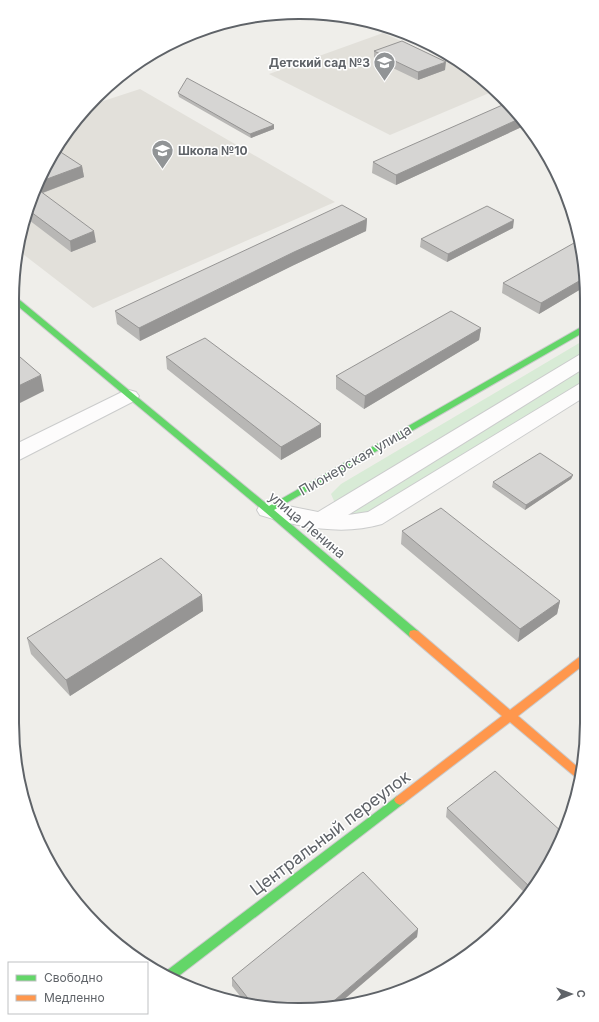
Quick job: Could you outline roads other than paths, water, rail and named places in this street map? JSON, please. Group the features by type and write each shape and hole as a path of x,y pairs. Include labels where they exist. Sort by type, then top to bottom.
{"street":[{"name":"улица Ленина","path":"19,304 268,510 576,772"},
{"name":"Пионерская улица","path":"268,510 580,331"},
{"path":"321,521 580,363"},
{"name":"Пионерская улица","path":"268,510 321,521 360,522 374,519 580,392"},
{"path":"19,451 129,396"},
{"name":"Центральный переулок","path":"173,973 580,663"}],"place":[{"name":"Детский сад №3","path":"385,82"},
{"name":"Школа №10","path":"163,170"}]}
